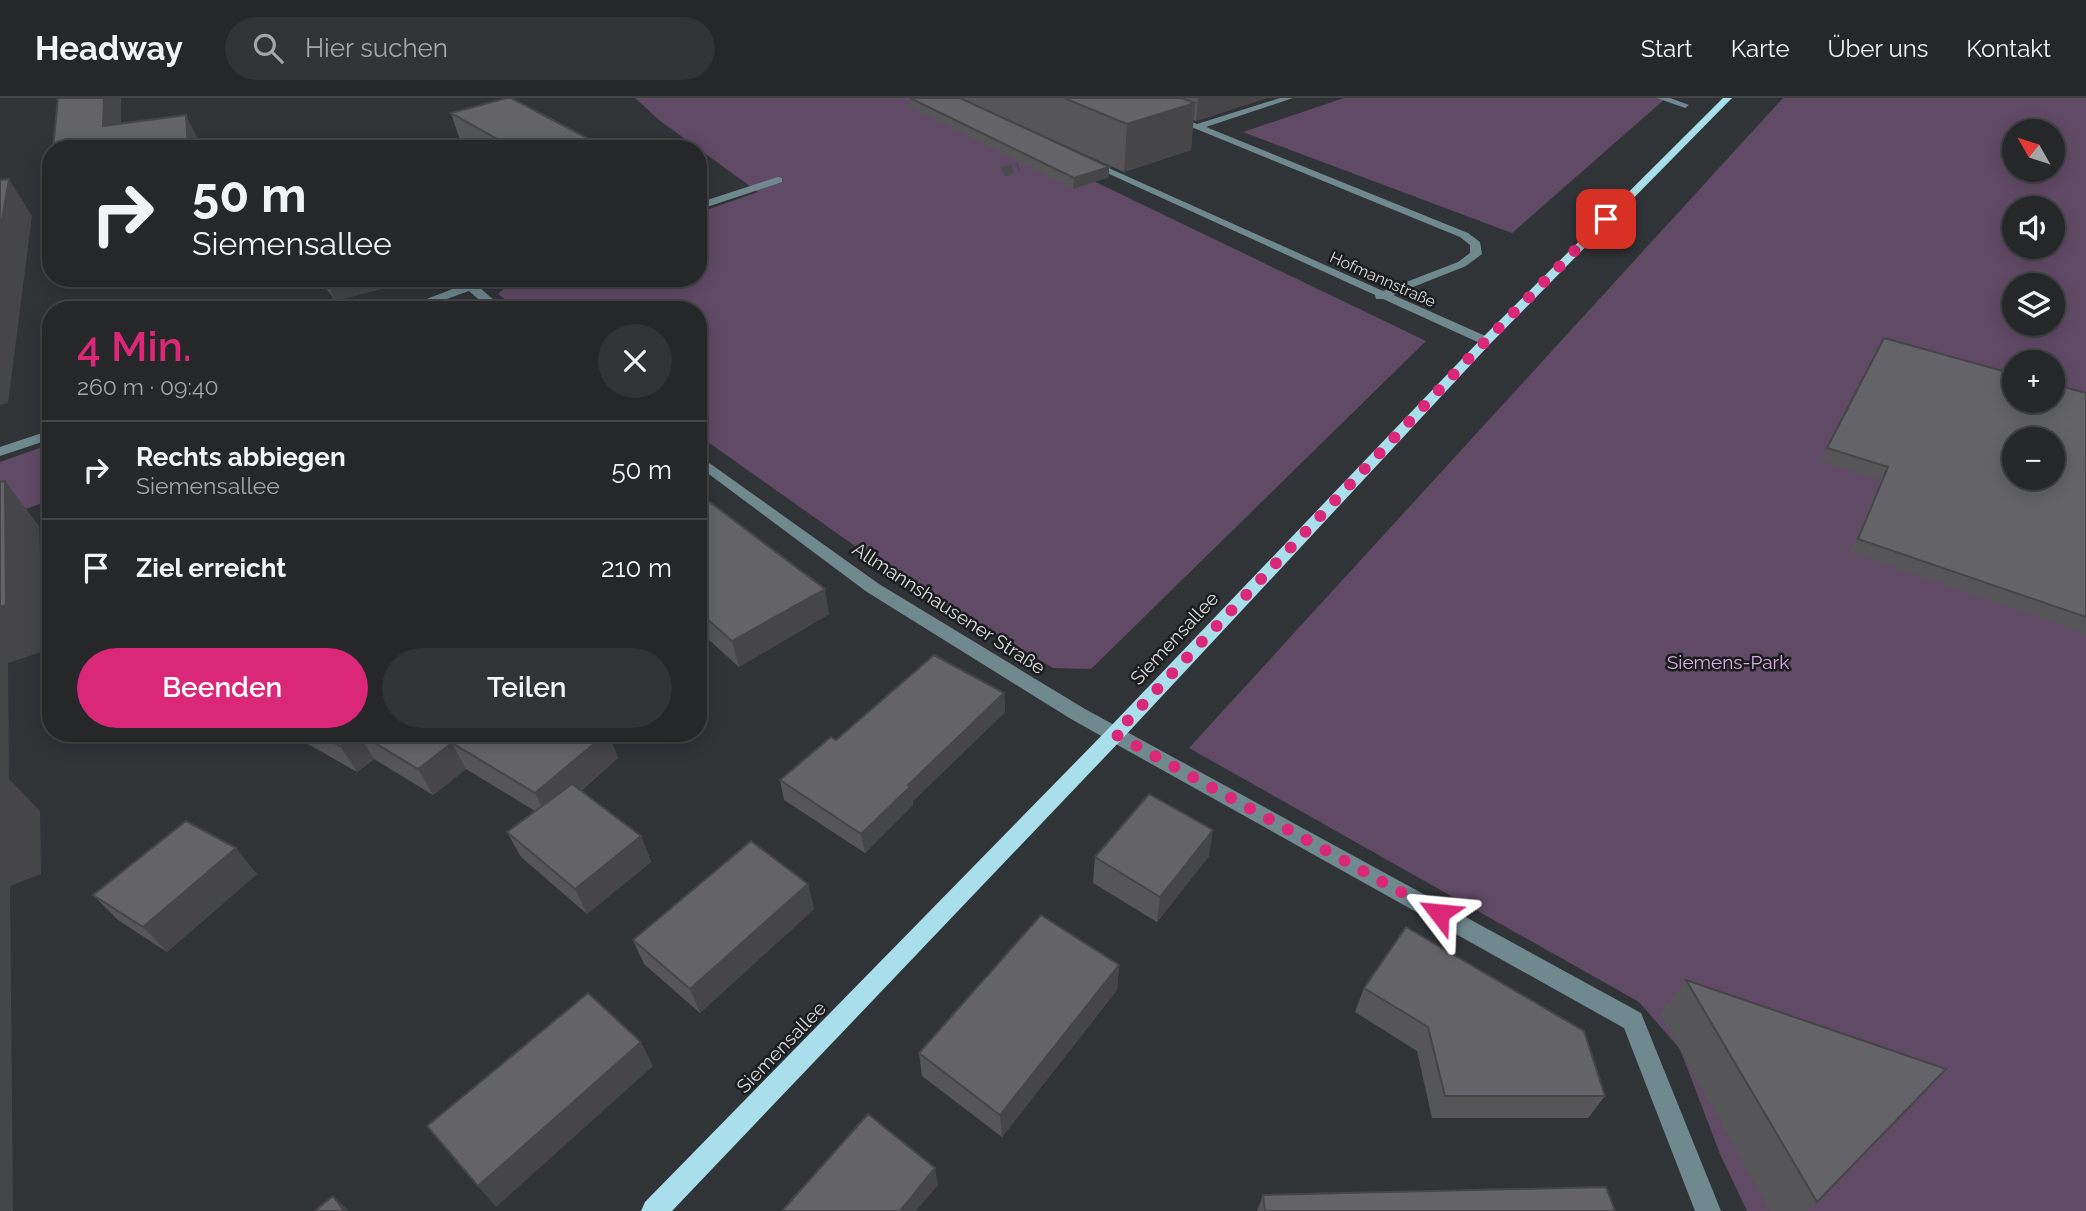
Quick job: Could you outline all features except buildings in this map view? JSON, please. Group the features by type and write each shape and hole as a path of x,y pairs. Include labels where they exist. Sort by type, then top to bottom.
{"main road":[{"name":"Siemensallee","path":"654,1211 1115,734 1486,341 1728,98"}],"street":[{"path":"1197,127 1289,98"},
{"path":"1661,98 1685,105"},
{"path":"1160,112 1464,235 1476,244 1476,254 1462,264 1380,296"},
{"name":"Hofmannstraße","path":"1081,159 1380,296 1486,341"},
{"path":"707,204 778,180"},
{"path":"429,301 468,287"},
{"path":"472,287 488,301"},
{"path":"0,452 42,437"},
{"name":"Allmannshausener Straße","path":"707,465 873,588 1115,734 1633,1021 1708,1211"}],"green space":[{"path":"635,98 921,98 1426,341 1091,669 1053,668 896,575 707,441 707,301 508,301 498,294 505,287 707,287 707,210 758,192 707,155 707,140 686,140"},
{"path":"1344,98 1666,98 1512,233 1243,132"},
{"name":"Siemens-Park","path":"1783,98 2086,98 2086,1211 1747,1211 1720,1154 1680,1049 1639,1002 1189,748"},
{"path":"42,447 42,503 0,518 0,462"}],"tunnel":[{"path":"1003,172 1019,167"}],"route":[{"path":"1439,913 1115,734 1473,354 1606,219"}]}
